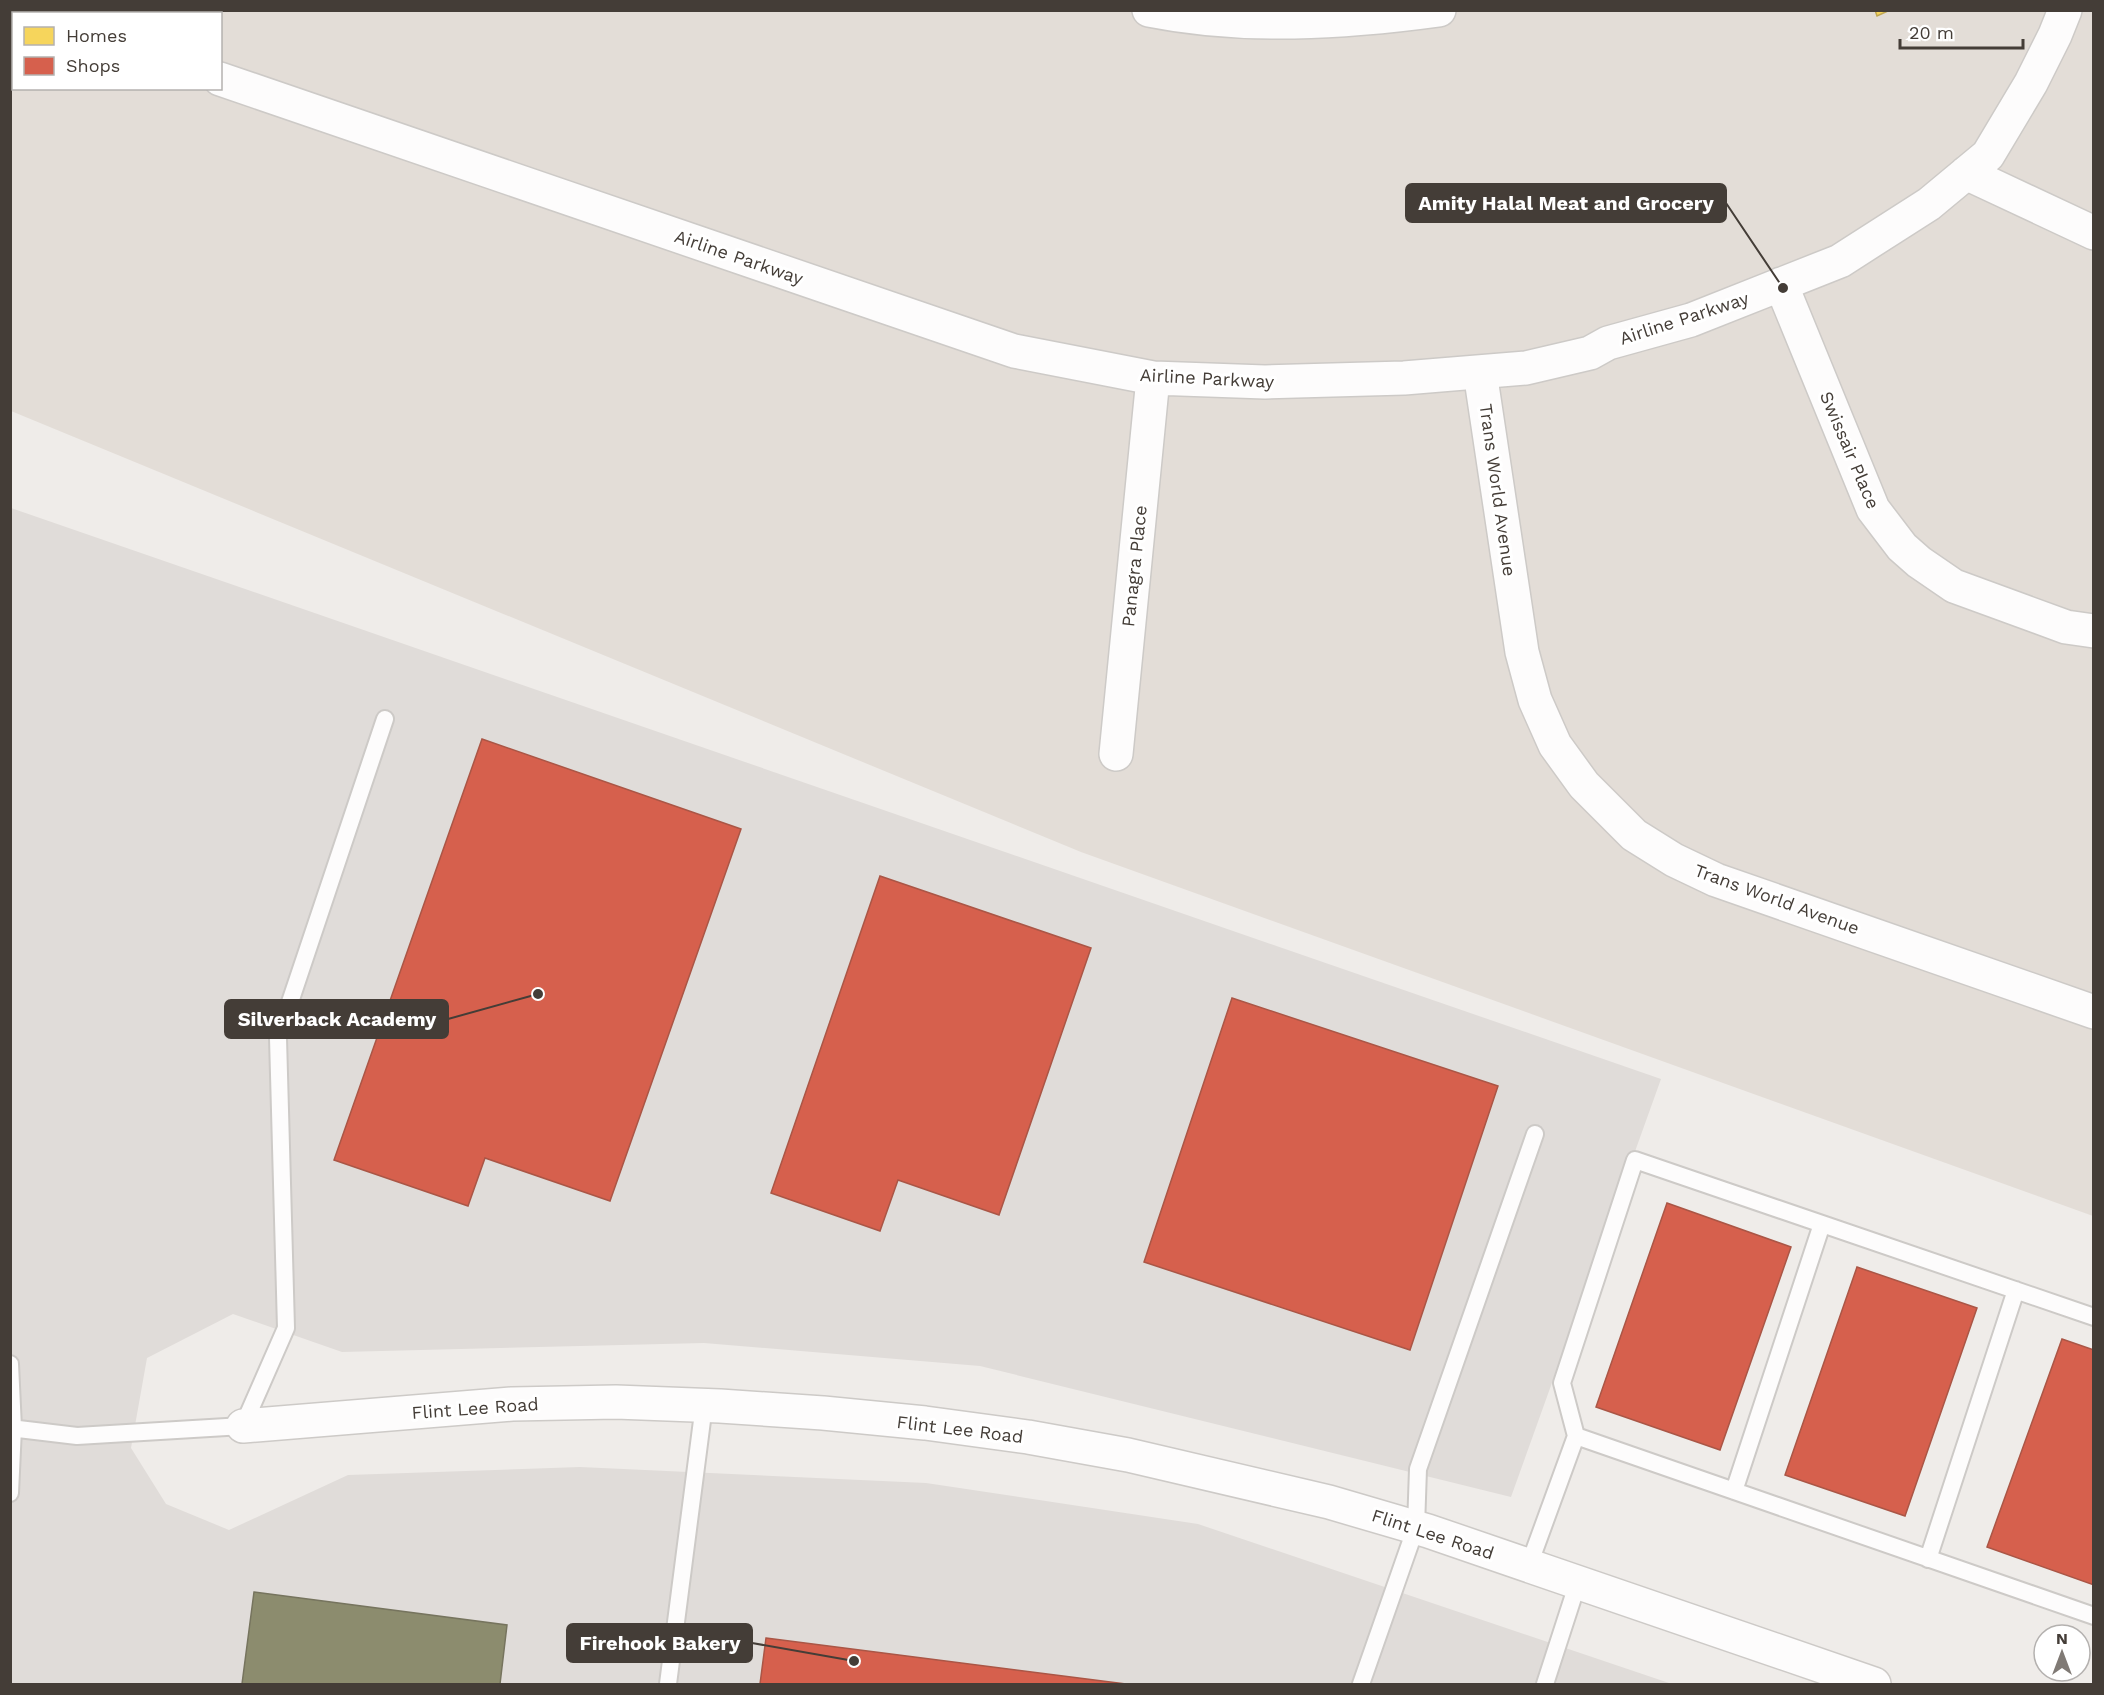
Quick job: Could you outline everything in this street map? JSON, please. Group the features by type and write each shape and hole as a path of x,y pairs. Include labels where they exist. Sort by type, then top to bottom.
{"street":[{"path":"1149,10 1167,14 1256,21 1370,20 1439,10"},
{"name":"Airline Parkway","path":"222,80 1014,351 1153,378 1265,382 1404,378 1527,368 1590,353 1608,343 1691,320 1840,261 1929,204 1988,154 2031,82 2065,10"},
{"path":"1966,173 2094,233"},
{"name":"Swissair Place","path":"1781,284 1873,509 1902,547 1953,586 2066,627 2094,631"},
{"name":"Trans World Avenue","path":"1480,372 1525,662 1534,700 1556,745 1584,785 1634,835 1674,860 1716,880 2094,1011"},
{"name":"Panagra Place","path":"1116,754 1153,378"},
{"name":"Flint Lee Road","path":"243,1426 512,1404 616,1402 823,1413 925,1423 1028,1437 1162,1463 1329,1502 1416,1527 1874,1684"}],"lane":[{"path":"243,1426 286,1328 278,1038 385,719"},
{"path":"1361,1684 1416,1527 1418,1469 1535,1134"},
{"path":"1529,1566 1576,1436 1562,1383 1635,1160 2094,1317"},
{"path":"1734,1491 1822,1224"},
{"path":"1928,1559 2016,1290"},
{"path":"10,1364 12,1428 10,1493"},
{"path":"668,1684 704,1405"},
{"name":"Flint Lee Road","path":"12,1428 77,1436 243,1426"},
{"path":"1576,1436 2094,1616"},
{"path":"1545,1684 1578,1582"}],"shaded area":[{"path":"10,11 2093,11 2093,1216 1081,852 11,411"},
{"path":"11,508 1661,1079 1511,1497 980,1366 704,1343 342,1352 233,1314 147,1358 131,1448 166,1504 229,1530 348,1475 580,1467 926,1483 1198,1524 1672,1684 11,1684"}],"building: Homes":[{"path":"1875,10 1890,10 1877,16"}],"building: Shops":[{"path":"482,739 741,829 610,1201 485,1158 468,1206 334,1160"},
{"path":"880,876 1091,948 999,1215 898,1180 880,1231 771,1193"},
{"path":"1232,998 1498,1086 1410,1350 1144,1262"},
{"path":"1667,1203 1791,1247 1720,1450 1596,1407"},
{"path":"1857,1267 1977,1308 1905,1516 1785,1475"},
{"path":"2062,1339 2094,1350 2094,1585 1987,1547"},
{"path":"766,1638 1126,1684 760,1684"}],"building: Industry":[{"path":"254,1592 507,1625 500,1684 242,1684"}],"place":[{"name":"Amity Halal Meat and Grocery","path":"1783,288"},
{"name":"Silverback Academy","path":"538,994"},
{"name":"Firehook Bakery","path":"854,1661"}]}
